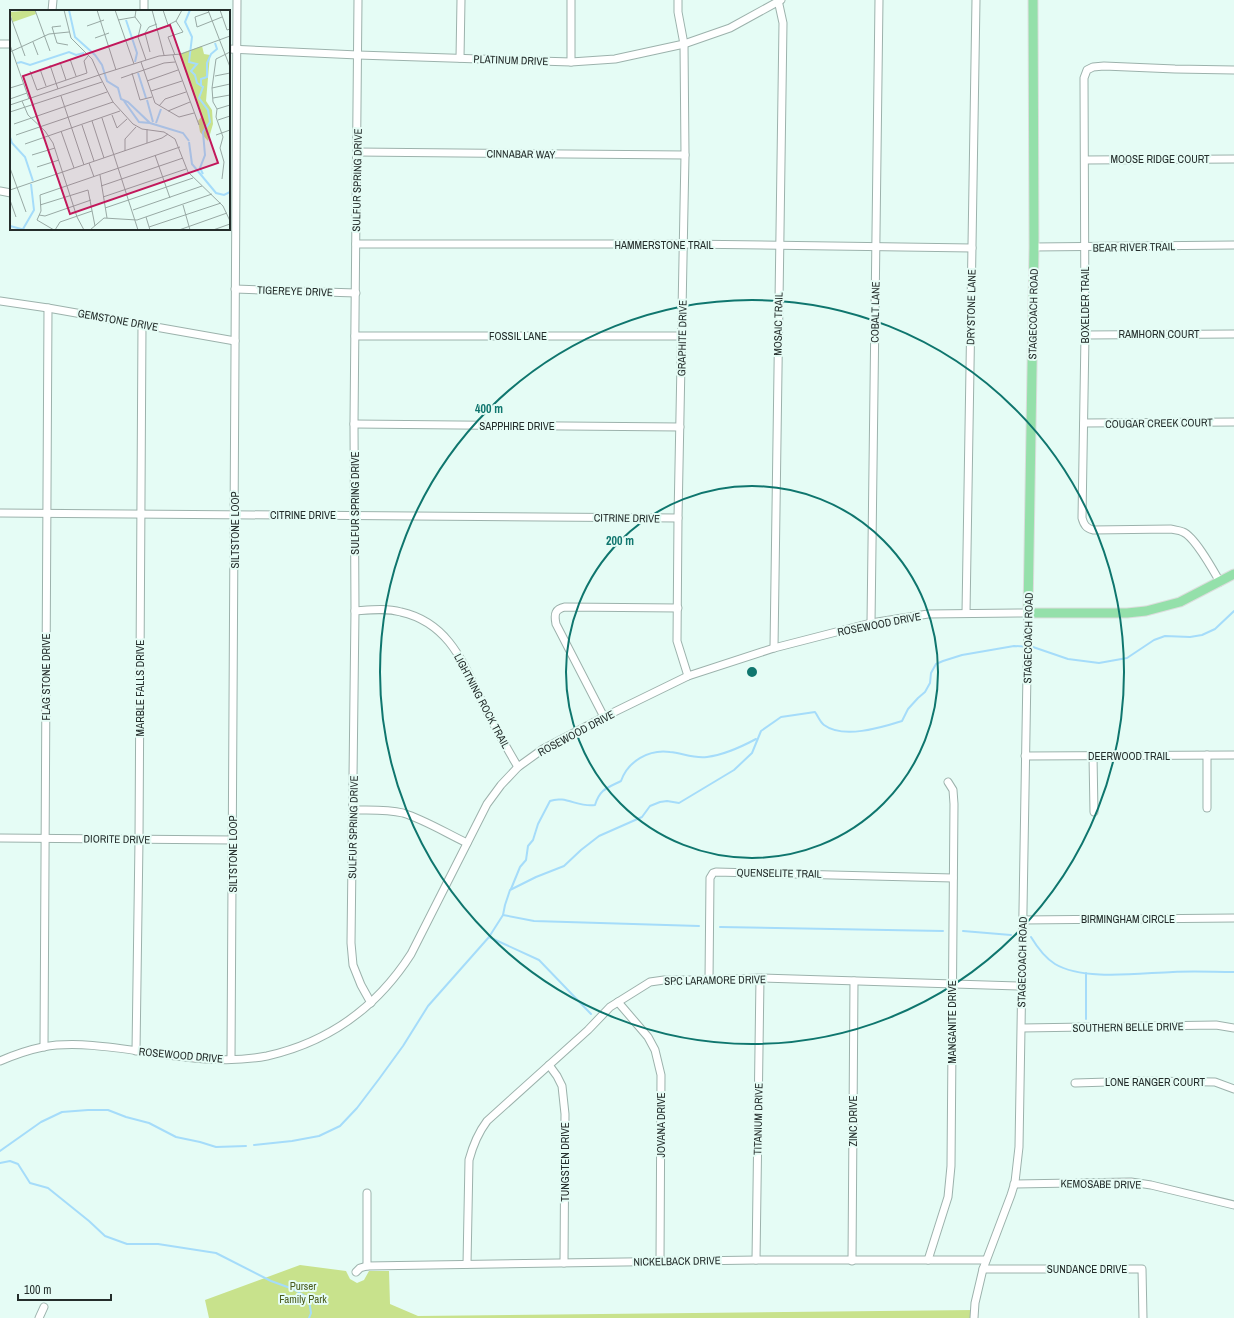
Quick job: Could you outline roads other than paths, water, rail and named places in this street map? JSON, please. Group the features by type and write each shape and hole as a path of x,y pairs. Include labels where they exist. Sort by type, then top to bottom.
{"main road":[{"name":"STAGECOACH ROAD","path":"1028,613 1034,247 1034,0"},
{"name":"ROSEWOOD DRIVE","path":"1028,613 1127,613 1146,611 1180,602 1234,574"}],"street":[{"path":"52,10 53,0"},
{"name":"SILTSTONE LOOP","path":"231,1059 237,0"},
{"name":"SULFUR SPRING DRIVE","path":"358,0 354,424 354,810 351,943 353,965 361,985 371,1003"},
{"path":"460,58 461,0"},
{"path":"570,62 571,0"},
{"name":"GRAPHITE DRIVE","path":"678,0 678,12 684,44 684,155 677,641 688,676"},
{"name":"COBALT LANE","path":"871,623 879,0"},
{"name":"DRYSTONE LANE","path":"966,613 976,0"},
{"name":"PLATINUM DRIVE","path":"230,49 570,62 615,59 684,44 730,28 779,1"},
{"name":"MOSAIC TRAIL","path":"774,648 783,23 779,1"},
{"name":"BOXELDER TRAIL","path":"1220,582 1190,536 1183,532 1171,529 1093,530 1083,524 1085,335 1084,78 1087,70 1093,67 1104,66 1234,70"},
{"name":"CINNABAR WAY","path":"357,152 684,155"},
{"name":"MOOSE RIDGE COURT","path":"1085,160 1234,159"},
{"path":"0,191 10,193"},
{"name":"HAMMERSTONE TRAIL","path":"356,244 683,244 972,248"},
{"name":"BEAR RIVER TRAIL","path":"1034,247 1234,245"},
{"name":"TIGEREYE DRIVE","path":"235,289 356,293"},
{"name":"GEMSTONE DRIVE","path":"0,301 235,341"},
{"name":"FLAG STONE DRIVE","path":"44,1047 48,308"},
{"name":"MARBLE FALLS DRIVE","path":"136,1051 139,840 142,324"},
{"name":"RAMHORN COURT","path":"1085,335 1234,334"},
{"name":"FOSSIL LANE","path":"355,336 682,336"},
{"name":"COUGAR CREEK COURT","path":"1084,424 1234,422"},
{"name":"SAPPHIRE DRIVE","path":"354,424 680,427"},
{"name":"CITRINE DRIVE","path":"0,513 678,518"},
{"path":"604,717 556,624 554,617 556,611 565,607 678,608"},
{"name":"LIGHTNING ROCK TRAIL","path":"355,611 389,610 402,612 419,618 434,626 446,637 458,652 499,736 518,767"},
{"name":"ROSEWOOD DRIVE","path":"0,1061 15,1054 44,1047 74,1045 206,1059 231,1059 266,1056 312,1041 352,1019 371,1003 400,971 411,954 487,804 518,767 543,749 688,676 774,648 871,623 928,614 1028,613"},
{"name":"STAGECOACH ROAD","path":"974,1318 975,1303 983,1269 1014,1184 1019,1147 1028,613"},
{"path":"1207,755 1207,808"},
{"name":"DEERWOOD TRAIL","path":"1025,756 1234,755"},
{"path":"1093,756 1094,812"},
{"name":"MANGANITE DRIVE","path":"928,1260 948,1197 950,1185 954,804 953,790 948,782"},
{"path":"354,810 386,810 402,813 467,843"},
{"name":"DIORITE DRIVE","path":"0,838 45,837 139,840 233,840"},
{"name":"QUENSELITE TRAIL","path":"709,980 710,878 713,873 953,878"},
{"name":"BIRMINGHAM CIRCLE","path":"1023,920 1234,918"},
{"name":"SPC LARAMORE DRIVE","path":"467,1264 469,1160 473,1144 486,1121 588,1030 610,1007 650,982 664,980 760,978 1022,986"},
{"name":"TITANIUM DRIVE","path":"756,1260 760,978"},
{"name":"ZINC DRIVE","path":"852,1261 854,981"},
{"name":"JOVANA DRIVE","path":"618,1002 644,1033 655,1050 661,1075 660,1261"},
{"name":"SOUTHERN BELLE DRIVE","path":"1022,1028 1216,1025 1234,1028"},
{"name":"TUNGSTEN DRIVE","path":"549,1065 562,1086 565,1114 564,1263"},
{"name":"LONE RANGER COURT","path":"1075,1083 1127,1081 1215,1082 1234,1089"},
{"name":"KEMOSABE DRIVE","path":"1014,1184 1131,1182 1152,1185 1234,1205"},
{"path":"367,1193 367,1266"},
{"name":"NICKELBACK DRIVE","path":"356,1272 360,1268 367,1266 467,1264 756,1260 986,1260"},
{"name":"SUNDANCE DRIVE","path":"983,1269 1142,1269 1143,1318"},
{"path":"39,1318 44,1308"}],"waterway":[{"path":"254,1145 292,1141 319,1136 340,1126 357,1108 379,1079 403,1046 428,1006 489,937 503,915 510,890 536,877 564,866 599,836 642,817 650,806 667,801 679,803 734,770 752,753 761,731 781,717 815,712 824,725 841,731 862,731 883,727 902,721 908,709 925,692 930,683 931,673 936,664 943,661 962,655 1014,646 1033,647 1068,659 1099,663 1127,658 1154,640 1165,636 1190,637 1202,635 1215,629 1234,611"},
{"path":"511,889 520,867 526,860 528,846 533,840 538,824 550,801 567,800 583,805 595,805 599,795 608,787 621,781 624,774 634,762 654,752 707,757 732,750 756,739"},
{"path":"503,915 534,921 699,926"},
{"path":"720,927 943,931"},
{"path":"963,931 1011,935"},
{"path":"489,937 539,960 591,1014"},
{"path":"1031,937 1041,952 1055,964 1081,973 1112,975 1181,972 1234,972"},
{"path":"1086,973 1086,1019"},
{"path":"0,1151 41,1122 62,1112 88,1110 108,1110 126,1117 149,1123 176,1137 216,1147 246,1146"},
{"path":"0,1163 10,1161 18,1164 30,1183 48,1188 105,1236 127,1244 158,1244 216,1253 271,1281 293,1289 309,1300 311,1313 309,1318"}],"park label":[{"name":"Purser Family Park","path":"303,1292"}]}
